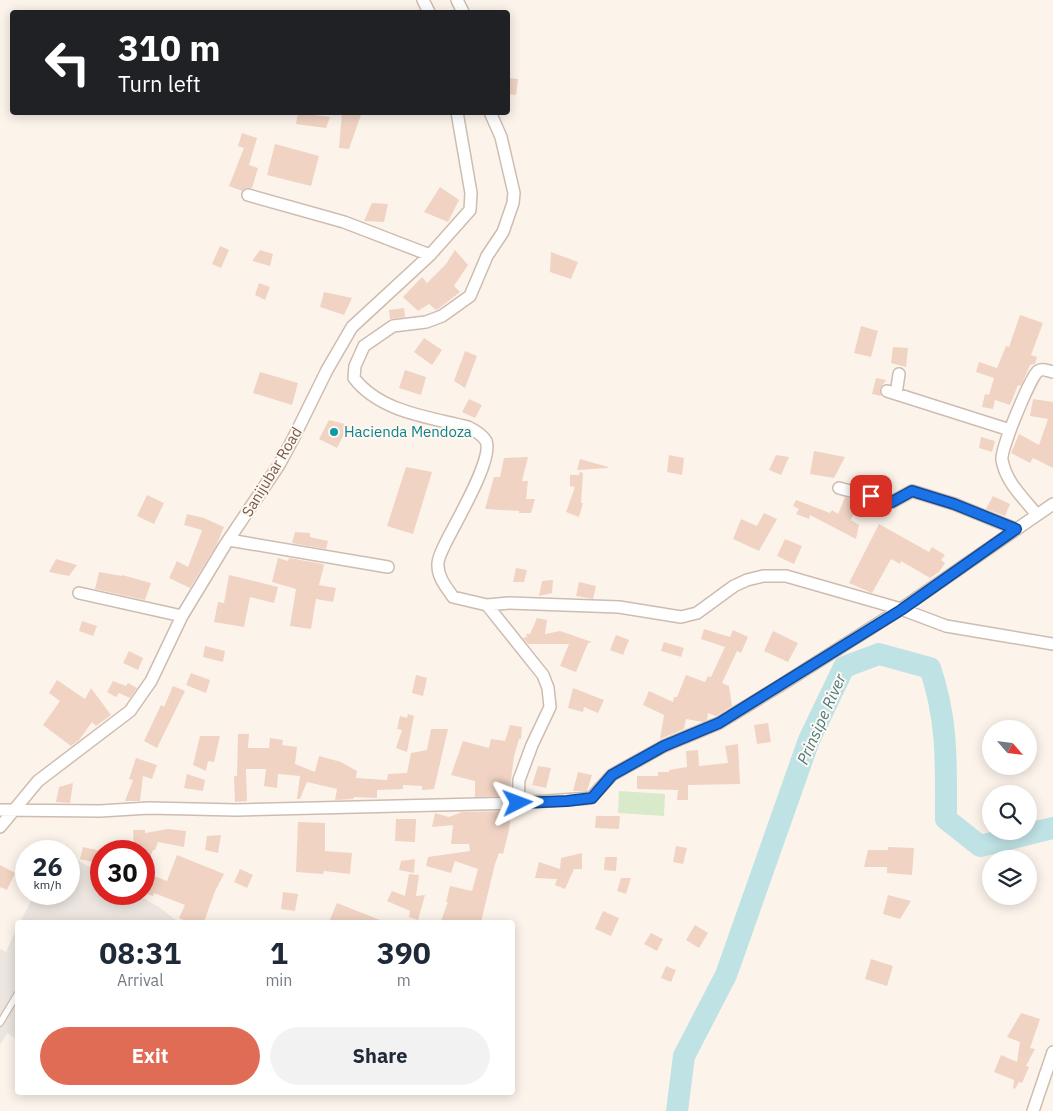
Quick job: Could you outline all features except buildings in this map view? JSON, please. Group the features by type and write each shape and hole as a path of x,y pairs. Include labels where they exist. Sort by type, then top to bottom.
{"street":[{"name":"Sanijubar Road","path":"0,827 38,781 130,711 138,702 151,680 182,616 294,438 327,370 352,327 430,255 470,210 472,202 458,115"},
{"path":"491,115 501,137 514,193 513,203 503,232 486,256 470,296 442,316 426,322 393,326 364,346 355,366 354,378 364,390 400,410 468,427 478,432 486,441 487,453 476,484 456,518 437,565 439,576 453,597 487,605 509,602 619,607 681,617 696,613 734,586 747,580 763,576 786,576 901,610 946,626 1053,644"},
{"path":"248,195 344,222 430,255"},
{"path":"1037,515 1007,478 1001,458 1010,430 1038,371 1043,369 1053,372"},
{"path":"899,374 892,393 1010,430"},
{"path":"839,488 892,502 912,491 954,504 1016,529"},
{"path":"0,810 149,808 236,810 518,803 592,798 612,775 664,746 719,723 901,610 1053,504"},
{"path":"229,540 388,567"},
{"path":"79,592 182,616"},
{"path":"487,605 542,675 548,688 550,706 532,745 519,780 518,803"},
{"path":"1033,1111 1053,1052"}],"lane":[{"path":"0,1023 15,998"}],"shaded area":[{"path":"80,862 90,867 90,905 155,905 175,920 21,920 29,905 80,905"},
{"path":"15,932 15,1038 7,1033 0,1045 0,949 6,952"}],"green space":[{"path":"619,791 665,794 664,816 618,813"}],"waterway":[{"name":"Prinsipe River","path":"677,1111 684,1056 726,975 809,740 844,667 879,654 930,668 936,687 943,724 946,761 946,819 980,846 1053,828"}],"place":[{"name":"Hacienda Mendoza","path":"334,432"}],"route":[{"path":"518,803 592,798 612,775 664,746 719,723 839,650 901,610 1016,529 954,504 912,491 892,502 871,496"}]}
